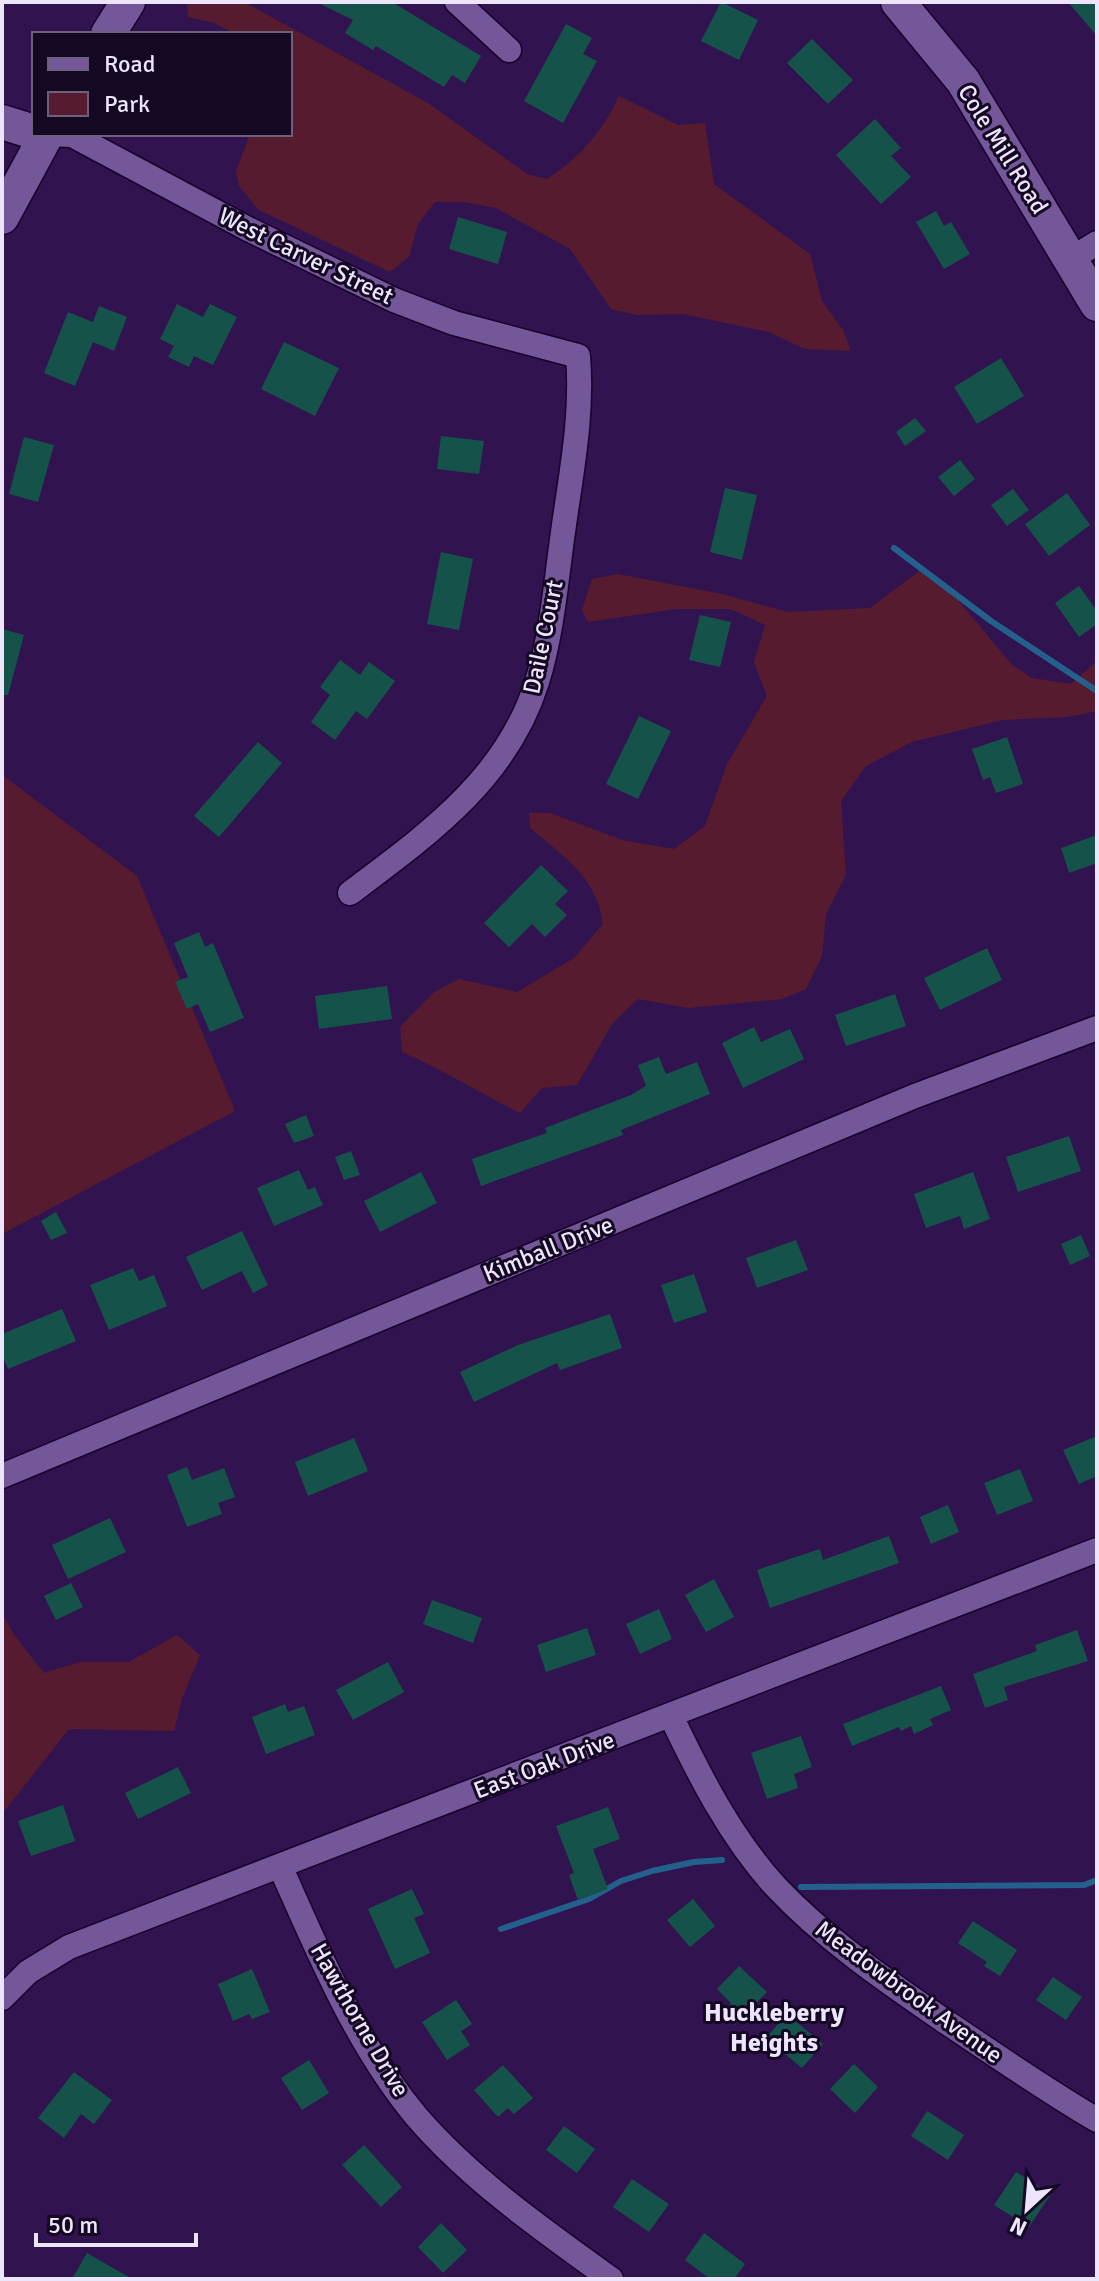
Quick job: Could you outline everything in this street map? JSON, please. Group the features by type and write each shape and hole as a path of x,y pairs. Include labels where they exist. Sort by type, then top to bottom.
{"street":[{"path":"109,32 128,2"},
{"path":"457,2 509,50"},
{"name":"Cole Mill Road","path":"898,2 963,81 1084,251 1097,304"},
{"path":"2,122 32,131"},
{"path":"2,217 45,136"},
{"name":"West Carver Street","path":"74,136 248,229 422,312 578,356"},
{"name":"Daile Court","path":"350,893 430,833 472,794 525,714 540,672 553,610 578,424 578,356"},
{"name":"Kimball Drive","path":"2,1476 900,1102 1097,1028"},
{"name":"East Oak Drive","path":"2,1998 28,1972 69,1947 1097,1550"},
{"name":"Meadowbrook Avenue","path":"671,1716 691,1760 728,1822 775,1886 807,1917 881,1978 1097,2120"},
{"name":"Hawthorne Drive","path":"280,1866 353,2018 388,2079 417,2116 492,2188 611,2279"}],"green space":[{"path":"187,2 244,2 428,103 527,174 547,179 589,143 606,121 619,96 678,125 705,123 714,184 810,254 822,301 843,330 851,351 805,349 769,332 683,314 637,315 611,309 570,249 496,208 464,202 435,202 418,224 409,257 390,272 259,210 239,186 236,171 249,136 292,136 292,32 232,32 214,23 188,17"},
{"path":"922,569 958,600 1012,665 1032,678 1071,684 1097,661 1097,711 1067,717 1002,720 912,742 866,766 841,801 846,875 826,914 822,956 806,989 782,999 688,1008 638,999 612,1024 577,1085 542,1088 520,1113 402,1052 400,1027 434,992 459,979 517,992 574,958 603,924 600,908 586,881 577,869 530,828 529,813 550,813 622,840 674,849 705,826 727,764 767,696 754,662 765,625 731,609 676,609 588,622 582,610 592,579 618,574 722,594 788,612 870,608"},
{"path":"2,775 137,876 235,1111 2,1234"},
{"path":"2,1613 14,1635 44,1673 80,1662 129,1662 177,1635 200,1655 182,1699 174,1731 69,1729 2,1814"}],"building":[{"path":"316,2 392,2 481,56 465,83 452,75 444,87 376,46 373,50 345,33 353,20"},
{"path":"721,2 758,20 739,60 701,41"},
{"path":"1068,2 1097,2 1097,36"},
{"path":"566,24 592,38 583,54 597,61 563,123 524,101"},
{"path":"812,39 853,80 828,104 787,63"},
{"path":"875,119 901,148 891,156 911,177 881,204 836,155"},
{"path":"936,211 944,226 951,222 970,254 944,269 916,222"},
{"path":"458,217 507,232 498,264 449,249"},
{"path":"177,304 203,317 210,304 237,317 213,365 194,356 189,367 168,357 174,346 160,339"},
{"path":"99,306 127,317 114,351 93,342 75,386 44,373 68,312 93,322"},
{"path":"284,342 339,368 315,416 261,389"},
{"path":"1001,358 1024,396 977,424 954,387"},
{"path":"915,418 926,431 905,446 896,432"},
{"path":"441,436 484,441 479,474 437,469"},
{"path":"24,437 54,445 38,502 9,494"},
{"path":"960,460 975,479 954,496 938,477"},
{"path":"725,488 757,495 742,560 710,552"},
{"path":"1013,489 1029,510 1007,526 991,505"},
{"path":"1067,493 1090,525 1049,556 1025,524"},
{"path":"441,552 473,559 459,630 427,624"},
{"path":"1079,586 1097,611 1097,624 1079,637 1055,603"},
{"path":"700,615 731,622 720,667 689,660"},
{"path":"2,629 24,635 8,695 2,695"},
{"path":"340,660 360,675 369,662 395,681 367,719 356,711 335,740 311,722 330,695 320,687"},
{"path":"639,716 671,731 638,799 606,784"},
{"path":"1007,737 1023,784 996,793 990,777 983,780 972,749"},
{"path":"258,742 282,763 219,837 194,816"},
{"path":"1097,835 1097,863 1069,873 1061,848"},
{"path":"541,865 568,891 555,904 567,915 545,937 532,924 509,947 484,923"},
{"path":"199,932 205,947 213,943 244,1018 210,1032 198,1004 187,1009 175,982 188,977 174,943"},
{"path":"987,948 1002,980 940,1010 924,978"},
{"path":"387,986 392,1019 319,1029 315,996"},
{"path":"895,994 906,1026 846,1046 835,1015"},
{"path":"754,1027 761,1042 790,1029 804,1059 743,1088 722,1043"},
{"path":"659,1057 666,1074 697,1062 710,1094 621,1130 623,1135 481,1186 472,1159 547,1133 545,1128 631,1095 646,1086 638,1065"},
{"path":"306,1115 314,1136 294,1143 285,1124"},
{"path":"1069,1136 1081,1171 1018,1192 1006,1157"},
{"path":"351,1151 360,1175 344,1180 335,1157"},
{"path":"299,1170 308,1190 315,1187 323,1205 274,1226 257,1188"},
{"path":"421,1172 437,1203 380,1232 364,1201"},
{"path":"973,1172 990,1219 964,1229 960,1216 926,1228 914,1194"},
{"path":"56,1212 67,1233 51,1240 41,1221"},
{"path":"242,1231 268,1285 253,1293 242,1271 202,1290 186,1257"},
{"path":"1081,1235 1090,1256 1070,1265 1061,1244"},
{"path":"796,1240 808,1270 757,1288 746,1258"},
{"path":"133,1268 139,1281 154,1275 167,1306 109,1330 90,1285"},
{"path":"694,1274 707,1312 674,1323 661,1285"},
{"path":"62,1309 76,1341 8,1369 2,1355 2,1334"},
{"path":"610,1314 622,1348 560,1370 557,1363 474,1402 460,1372 518,1345"},
{"path":"1097,1436 1097,1476 1079,1484 1063,1450"},
{"path":"354,1438 368,1471 308,1496 295,1462"},
{"path":"187,1467 192,1480 224,1468 235,1497 218,1503 222,1514 187,1527 167,1475"},
{"path":"1020,1469 1033,1501 997,1515 984,1483"},
{"path":"948,1505 959,1532 931,1544 920,1517"},
{"path":"110,1518 126,1552 68,1579 52,1545"},
{"path":"889,1536 899,1563 770,1608 757,1570 820,1549 823,1560"},
{"path":"714,1579 734,1617 706,1632 685,1595"},
{"path":"71,1583 83,1607 56,1620 44,1596"},
{"path":"432,1600 482,1618 473,1643 423,1624"},
{"path":"659,1609 672,1639 640,1654 626,1624"},
{"path":"587,1628 596,1655 546,1672 537,1645"},
{"path":"1077,1630 1088,1661 1004,1687 1008,1700 985,1708 973,1674 1037,1651 1035,1645"},
{"path":"388,1662 404,1692 353,1720 336,1690"},
{"path":"941,1686 951,1710 930,1719 933,1725 914,1734 911,1726 901,1731 899,1727 852,1746 843,1724"},
{"path":"285,1704 288,1712 304,1706 315,1735 266,1754 252,1717"},
{"path":"801,1736 812,1767 794,1774 798,1788 767,1799 751,1753"},
{"path":"178,1767 191,1793 138,1819 125,1793"},
{"path":"63,1805 75,1841 31,1856 18,1821"},
{"path":"608,1807 620,1839 593,1849 608,1889 578,1900 569,1875 574,1873 556,1826"},
{"path":"412,1889 424,1914 414,1918 430,1953 395,1969 368,1909"},
{"path":"693,1899 715,1926 690,1947 667,1920"},
{"path":"973,1921 1017,1950 1000,1976 984,1966 987,1962 958,1943"},
{"path":"739,1966 767,1992 735,2025 722,2013 731,2003 717,1989"},
{"path":"252,1969 270,2012 252,2019 249,2014 233,2021 218,1984"},
{"path":"1053,1977 1082,1997 1066,2020 1036,2000"},
{"path":"456,2000 472,2024 461,2031 470,2045 447,2060 422,2022"},
{"path":"787,2014 823,2044 802,2068 766,2038"},
{"path":"309,2060 329,2093 302,2110 281,2078"},
{"path":"854,2064 878,2087 855,2113 830,2089"},
{"path":"503,2065 533,2098 514,2114 508,2108 498,2117 474,2090"},
{"path":"74,2072 112,2100 94,2124 81,2114 64,2138 38,2118"},
{"path":"927,2111 964,2135 948,2160 911,2136"},
{"path":"564,2126 595,2149 577,2173 546,2150"},
{"path":"364,2145 402,2187 381,2207 342,2165"},
{"path":"1016,2172 1051,2194 1029,2227 994,2205"},
{"path":"632,2179 669,2204 649,2232 613,2207"},
{"path":"441,2223 467,2250 443,2273 418,2247"},
{"path":"704,2233 745,2264 734,2279 710,2279 685,2260"},
{"path":"87,2253 132,2279 72,2279"}],"waterway":[{"path":"894,548 991,621 1097,691"},
{"path":"501,1929 589,1899 621,1881 652,1871 722,1860"},
{"path":"801,1887 1084,1885 1097,1880"}],"district":[{"name":"Huckleberry Heights","path":"774,2028"}]}
